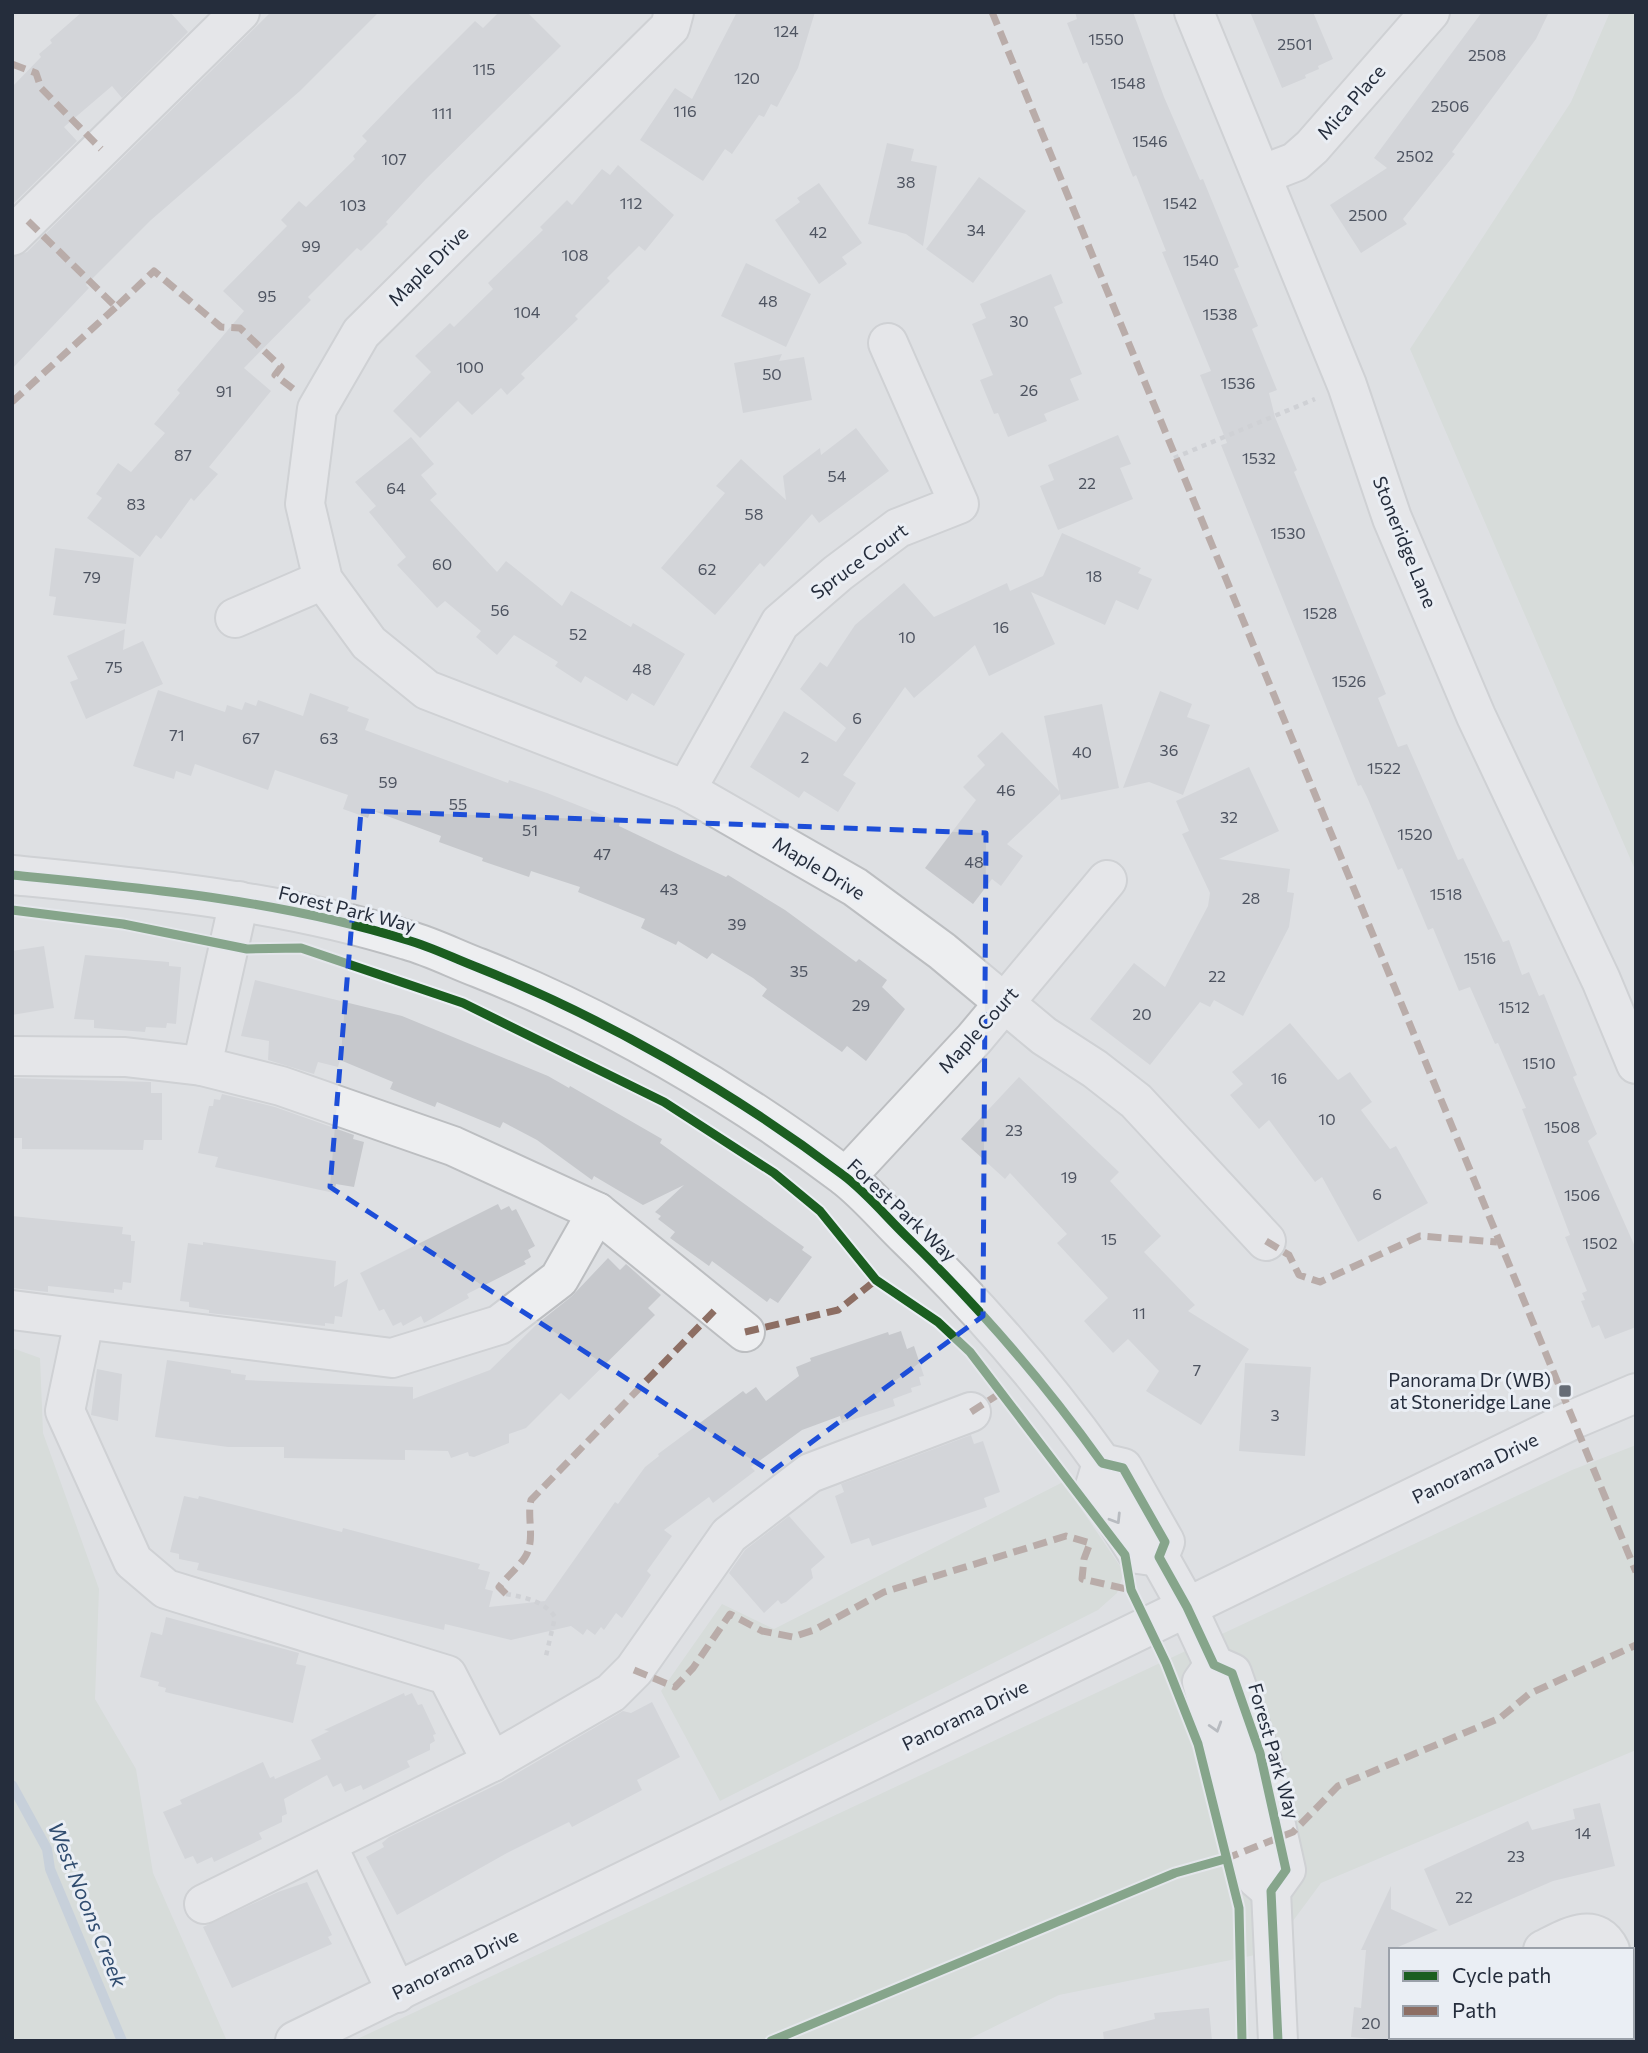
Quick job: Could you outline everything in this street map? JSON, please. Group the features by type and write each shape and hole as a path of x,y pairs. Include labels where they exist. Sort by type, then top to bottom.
{"street":[{"path":"12,236 240,12"},
{"name":"Maple Drive","path":"674,12 670,27 360,333 317,409 305,504 323,580 369,643 427,690 686,790 855,887 942,951 1044,1036 1096,1069 1136,1101 1266,1241"},
{"name":"Stoneridge Lane","path":"1194,12 1347,385 1392,519 1476,716 1601,980 1636,1064"},
{"name":"Mica Place","path":"1261,176 1295,162 1312,147 1430,12"},
{"name":"Spruce Court","path":"686,790 780,623 838,573 898,528 959,504 888,344"},
{"path":"235,618 323,580"},
{"name":"Forest Park Way","path":"12,875 162,889 239,901 408,940 530,988 604,1023 690,1073 846,1177 951,1280 1017,1352 1102,1463 1124,1468 1165,1542 1159,1557 1187,1607 1214,1665 1232,1673 1260,1753 1286,1870 1272,1891 1278,2041"},
{"name":"Maple Court","path":"846,1177 1004,1002 1107,880"},
{"path":"202,1066 239,901"},
{"path":"12,1056 125,1057 202,1066 281,1086 453,1146 597,1212 745,1332"},
{"path":"12,1310 392,1358 499,1325 559,1279 597,1212"},
{"path":"84,1321 65,1411 133,1562 166,1589 447,1675 492,1762"},
{"name":"Panorama Drive","path":"295,2041 1572,1420 1636,1393"},
{"path":"204,1904 492,1762 611,1693 634,1670 729,1535 810,1473 971,1412"},
{"path":"327,1845 397,1993"},
{"path":"1548,1948 1579,1934 1595,1933 1603,1938 1609,1948"}],"path":[{"path":"1174,458 1347,385"},
{"path":"506,1594 527,1598 550,1609 555,1617 546,1656"}],"highlighted area":[{"path":"361,811 986,833 983,1316 771,1472 330,1187"}],"shaded area":[{"path":"1610,12 1636,12 1636,872 1410,349 1571,102"},
{"path":"12,1348 40,1358 43,1433 99,1589 95,1699 136,1769 153,1873 227,2041 12,2041"},
{"path":"1636,1445 1636,1750 1321,1883 1270,1952 1059,1995 965,2041 353,2041 1572,1470"},
{"path":"1063,1482 1124,1572 1117,1593 1098,1610 720,1801 661,1691 722,1604 774,1629"}],"building":[{"path":"82,12 170,12 188,32 122,98 112,86 64,127 77,141 12,205 12,87 41,57 39,54 52,43 50,40"},
{"path":"271,12 379,12 300,91 151,220 86,285 89,288 12,369 12,257 27,252"},
{"path":"499,12 527,12 561,46 426,179 361,251 357,248 308,297 311,300 244,368 271,391 209,467 218,474 194,501 191,498 161,539 156,535 140,557 87,518 102,498 96,494 118,463 131,472 165,433 154,424 180,393 177,390 244,311 223,291 287,226 281,220 299,201 306,207 355,159 353,156 367,141 362,136 411,85 475,21 483,28"},
{"path":"737,12 815,12 798,68 777,107 771,104 764,117 759,115 732,154 725,149 703,181 640,140 675,88 692,99"},
{"path":"1075,12 1133,12 1164,97 1200,180 1203,179 1239,267 1234,269 1258,326 1252,329 1277,390 1269,393 1275,417 1297,470 1294,472 1386,694 1378,698 1398,747 1407,744 1458,860 1463,858 1503,942 1509,940 1522,975 1529,972 1539,996 1544,994 1577,1075 1573,1077 1597,1134 1588,1141 1636,1249 1636,1327 1605,1339 1599,1325 1592,1328 1581,1301 1585,1300 1582,1293 1587,1291 1565,1237 1570,1235 1522,1109 1526,1108 1498,1043 1495,1044 1470,987 1459,991 1433,928 1428,930 1402,868 1398,870 1367,797 1361,785 1358,786 1221,445 1227,443 1200,375 1211,371 1162,252 1166,251 1136,175 1133,177 1087,62 1083,64 1067,23 1077,19"},
{"path":"1250,12 1313,12 1333,59 1305,75 1306,78 1282,88"},
{"path":"1482,12 1549,12 1536,39 1452,152 1455,154 1403,219 1407,224 1361,253 1330,205 1387,168 1374,158"},
{"path":"887,143 914,149 911,161 937,166 923,246 906,234 868,224"},
{"path":"618,165 674,215 645,251 639,246 607,278 610,281 575,316 578,319 521,374 525,378 507,395 501,388 472,415 458,401 420,438 393,411 431,372 415,356 450,323 454,327 493,289 488,283 543,230 540,227 567,200 572,205 602,169 610,175"},
{"path":"979,177 1026,211 973,283 926,249"},
{"path":"819,183 862,243 842,257 847,264 819,284 775,220 800,202 797,198"},
{"path":"746,263 811,294 786,347 721,316"},
{"path":"1051,274 1063,303 1054,307 1082,374 1070,379 1079,400 1044,414 1047,421 1008,437 998,413 994,414 980,380 993,375 972,324 986,318 980,304"},
{"path":"782,354 779,361 804,357 812,400 743,413 734,363"},
{"path":"856,428 889,471 819,523 812,514 764,567 760,563 715,615 661,568 725,493 716,486 741,459 786,500 783,476 820,448 821,455"},
{"path":"1118,435 1131,464 1120,468 1133,499 1058,530 1040,486 1054,480 1048,465"},
{"path":"411,437 434,464 421,475 437,494 430,500 497,572 506,561 562,606 571,591 631,627 633,623 685,654 654,706 632,693 627,701 585,676 581,683 555,666 558,662 514,635 497,655 476,637 481,631 445,601 437,608 397,565 406,557 369,512 376,506 355,482"},
{"path":"1062,533 1141,568 1138,573 1152,579 1138,610 1116,600 1105,625 1031,592 1055,644 989,676 975,645 914,698 905,687 843,775 856,783 838,812 804,791 799,798 750,767 784,711 836,742 846,728 800,689 820,662 827,667 855,625 904,583 934,617 1007,583 1010,591 1043,576"},
{"path":"55,548 134,558 126,624 53,615 56,597 49,596"},
{"path":"125,629 123,650 143,641 163,684 86,719 70,682 78,679 67,656"},
{"path":"158,690 225,712 227,705 242,710 245,702 256,706 258,700 303,716 310,693 349,707 347,711 369,719 365,730 508,783 509,780 547,793 620,822 619,826 726,877 728,875 785,910 856,962 859,959 887,980 882,987 905,1009 866,1061 847,1046 842,1052 762,996 767,989 712,953 707,959 678,941 676,945 641,928 645,919 578,892 580,887 531,871 529,877 482,861 483,858 439,842 441,836 371,810 368,818 343,809 348,795 275,770 268,790 195,764 191,776 176,771 174,779 133,766"},
{"path":"1160,691 1192,704 1187,717 1210,725 1183,795 1149,782 1123,788"},
{"path":"1102,704 1119,788 1061,800 1060,794 1007,844 1023,856 1001,886 992,879 973,904 925,868 976,800 963,787 985,765 977,756 1002,732 1059,791 1044,716"},
{"path":"1249,767 1279,831 1219,859 1290,869 1287,892 1294,893 1289,927 1243,1016 1214,1000 1210,1007 1200,1002 1150,1065 1090,1019 1134,963 1165,987 1208,906 1210,893 1182,834 1189,831 1176,801"},
{"path":"44,946 54,1008 12,1015 12,951"},
{"path":"85,955 169,962 169,966 181,967 176,1024 167,1023 166,1028 146,1027 145,1032 94,1028 94,1020 74,1019"},
{"path":"255,980 402,1016 548,1076 569,1088 570,1086 662,1139 660,1143 804,1247 802,1250 812,1257 778,1303 770,1298 767,1302 712,1261 709,1266 670,1238 675,1232 658,1219 661,1216 655,1212 684,1185 643,1205 594,1176 592,1180 537,1140 503,1122 500,1128 437,1102 435,1107 390,1089 393,1082 340,1060 338,1067 318,1062 314,1074 268,1060 269,1041 241,1036"},
{"path":"1290,1023 1338,1080 1350,1072 1372,1102 1361,1110 1390,1149 1396,1146 1428,1203 1358,1242 1322,1177 1315,1182 1269,1120 1259,1129 1230,1095 1243,1084 1232,1072"},
{"path":"1019,1077 1119,1172 1110,1181 1161,1236 1144,1252 1195,1305 1188,1311 1249,1349 1201,1425 1146,1391 1159,1371 1128,1339 1113,1353 1084,1321 1108,1298 1057,1243 1067,1234 1010,1173 1005,1179 961,1139"},
{"path":"14,1078 151,1082 151,1093 162,1093 162,1140 144,1140 143,1150 22,1149 22,1138 12,1138"},
{"path":"222,1094 275,1107 354,1135 353,1139 364,1142 354,1187 336,1184 334,1193 215,1167 218,1157 198,1153 209,1106 213,1106 214,1099 220,1100"},
{"path":"498,1204 501,1210 509,1206 512,1211 516,1209 535,1246 528,1250 531,1257 524,1261 526,1264 467,1294 469,1298 424,1323 421,1316 403,1326 401,1322 393,1326 384,1309 379,1311 360,1273"},
{"path":"12,1216 123,1227 122,1234 131,1235 131,1241 135,1241 131,1283 123,1282 122,1290 114,1289 114,1293 48,1286 48,1292 12,1288"},
{"path":"203,1242 336,1261 334,1287 348,1279 342,1317 335,1316 334,1324 325,1323 325,1326 209,1313 209,1310 189,1307 189,1302 180,1301 188,1243 203,1245"},
{"path":"608,1258 620,1270 626,1264 661,1295 648,1308 655,1315 569,1400 561,1393 526,1428 509,1434 509,1443 474,1457 469,1456 468,1452 451,1458 448,1451 405,1450 405,1460 284,1458 284,1447 228,1447 155,1437 167,1360 231,1370 231,1373 246,1375 245,1380 413,1387 413,1399 490,1370 537,1324 572,1296"},
{"path":"901,1331 907,1349 914,1346 924,1376 919,1377 921,1385 911,1388 912,1392 893,1399 895,1406 842,1423 840,1416 802,1430 751,1467 755,1471 713,1503 709,1497 664,1530 672,1536 647,1571 651,1575 622,1618 616,1613 604,1630 601,1627 595,1635 587,1629 583,1635 571,1626 511,1640 445,1624 444,1630 197,1570 199,1563 179,1559 179,1554 170,1552 184,1496 198,1499 199,1496 342,1532 343,1528 480,1564 478,1569 490,1572 485,1589 493,1591 489,1607 545,1601 615,1502 618,1504 658,1454 743,1391 746,1394 756,1387 766,1401 799,1376 796,1367 811,1361 810,1358 888,1332 889,1335"},
{"path":"1245,1363 1311,1367 1305,1456 1239,1451"},
{"path":"97,1369 122,1374 118,1421 91,1415"},
{"path":"971,1435 974,1444 983,1441 1000,1492 984,1498 987,1507 872,1546 869,1538 851,1544 835,1496 844,1492 841,1484"},
{"path":"789,1516 825,1557 811,1569 813,1578 786,1602 781,1604 778,1600 764,1613 729,1573 745,1550"},
{"path":"166,1617 299,1653 296,1664 306,1666 293,1723 165,1692 166,1688 158,1686 159,1682 140,1677 151,1632 162,1635"},
{"path":"404,1693 405,1696 412,1693 418,1705 422,1704 436,1734 433,1735 435,1741 430,1744 430,1750 407,1761 410,1767 363,1790 361,1785 345,1792 341,1783 333,1787 327,1775 284,1799 287,1814 282,1816 282,1822 259,1833 262,1839 214,1862 212,1857 197,1864 193,1856 185,1859 163,1812 182,1804 180,1800 263,1762 270,1778 274,1776 275,1779 321,1759 311,1740 329,1731 324,1730"},
{"path":"652,1702 680,1757 637,1780 642,1790 572,1827 569,1822 507,1853 397,1915 366,1857 384,1847 382,1843 389,1837 502,1782 623,1711 631,1713"},
{"path":"1600,1803 1615,1866 1553,1881 1449,1926 1424,1869 1528,1821 1532,1830 1575,1819 1573,1809"},
{"path":"307,1882 332,1935 328,1937 332,1944 232,1988 203,1927 278,1892"},
{"path":"1391,1886 1391,1909 1438,1930 1396,1948 1389,1948 1391,2041 1351,2037 1354,2007 1361,2008 1366,1950 1361,1950"},
{"path":"1209,2008 1212,2041 1104,2041 1103,2032 1155,2019 1154,2013"}],"waterway":[{"name":"West Noons Creek","path":"12,1785 47,1849 50,1869 122,2041"}],"marked path":[{"path":"992,12 1636,1572"},
{"path":"12,64 36,73 41,88 101,149"},
{"path":"28,221 116,307 154,271 221,327 240,328 281,367 275,375 296,391"},
{"path":"12,402 116,307"},
{"path":"1266,1241 1289,1255 1299,1275 1320,1282 1420,1236 1497,1242"},
{"path":"745,1332 838,1310 876,1280"},
{"path":"506,1594 499,1587 523,1560 530,1545 531,1500 717,1308"},
{"path":"971,1412 1002,1392"},
{"path":"634,1670 675,1687 693,1668 730,1614 762,1631 793,1637 814,1630 884,1592 1066,1536 1090,1543 1084,1559 1082,1579 1131,1590"},
{"path":"1225,1859 1293,1832 1338,1786 1500,1718 1529,1694 1636,1645"}],"cycle path":[{"path":"12,875 261,905 359,926 425,946 574,1010 668,1060 801,1144 860,1190 986,1319 1034,1375 1102,1463 1123,1468 1165,1542 1159,1557 1187,1607 1214,1665 1232,1673 1260,1753 1286,1870 1271,1891 1278,2041"},
{"path":"12,910 123,924 247,949 301,948 463,1003 664,1102 774,1173 820,1211 876,1280 938,1322 970,1352 1125,1555 1131,1590 1166,1663 1198,1744 1239,1908 1242,2041"},
{"path":"771,2041 1175,1873 1225,1859"}],"place":[{"name":"Panorama Dr (WB) at Stoneridge Lane","path":"1565,1391"}]}
